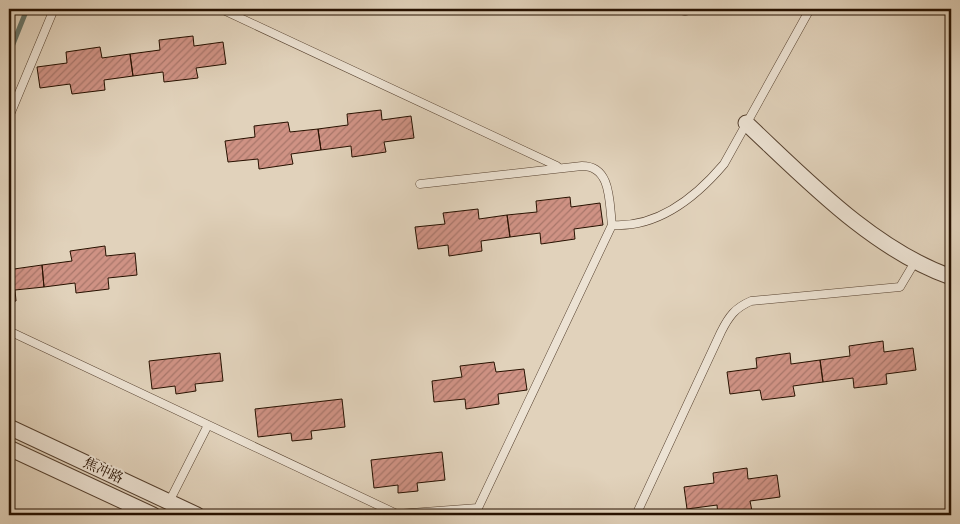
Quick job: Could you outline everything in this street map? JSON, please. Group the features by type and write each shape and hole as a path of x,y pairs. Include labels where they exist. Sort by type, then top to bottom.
{"street":[{"path":"746,123 860,226 916,260 951,277"},
{"name":"焦冲路","path":"9,427 198,515"},
{"name":"焦冲路","path":"9,448 153,515"}],"lane":[{"path":"9,117 54,9"},
{"path":"221,9 558,167"},
{"path":"675,9 685,11 696,9"},
{"path":"612,225 642,224 662,216 686,201 708,183 724,164 810,9"},
{"path":"9,331 397,514 478,508 612,225 607,186 600,172 589,166 558,167 420,184"},
{"path":"636,515 721,332 729,316 738,307 751,301 900,287 916,260"},
{"path":"169,502 208,425"}],"building":[{"path":"193,36 194,46 223,42 226,64 196,68 198,78 164,82 163,72 133,76 130,54 160,50 159,40"},
{"path":"100,47 102,58 130,54 133,76 104,80 105,90 72,94 70,84 40,88 37,67 67,63 66,52"},
{"path":"381,110 382,120 411,116 414,138 384,142 386,152 352,157 351,146 321,150 318,129 348,125 347,114"},
{"path":"288,122 290,132 318,129 321,150 291,154 293,164 259,169 258,159 228,162 225,141 255,137 254,126"},
{"path":"570,197 571,207 600,203 603,225 574,229 575,239 541,244 540,233 510,237 507,215 537,212 536,201"},
{"path":"478,209 479,219 507,215 510,237 481,241 482,251 449,256 448,245 418,249 415,227 445,224 443,213"},
{"path":"105,246 106,256 135,253 137,275 108,278 109,289 76,293 75,283 44,287 42,265 72,261 70,251"},
{"path":"12,258 14,269 42,265 44,287 15,290 16,301 9,302 9,259"},
{"path":"883,341 884,352 913,348 916,370 886,374 887,384 854,388 853,378 823,382 820,360 850,356 849,346"},
{"path":"220,353 223,381 195,384 196,391 176,394 175,386 152,389 149,361"},
{"path":"790,353 791,364 820,360 823,382 793,386 795,396 762,400 760,390 730,394 727,372 757,368 756,358"},
{"path":"494,362 496,372 524,369 527,390 498,394 499,404 466,409 465,399 434,402 432,381 462,377 460,366"},
{"path":"342,399 345,427 311,431 312,439 292,441 291,433 258,437 255,409"},
{"path":"442,452 445,480 417,483 418,491 398,493 398,485 374,488 371,460"},
{"path":"747,468 748,479 777,475 780,497 750,501 752,511 718,515 717,505 687,509 684,487 714,483 713,473"}],"waterway":[{"path":"9,54 27,9"}]}
